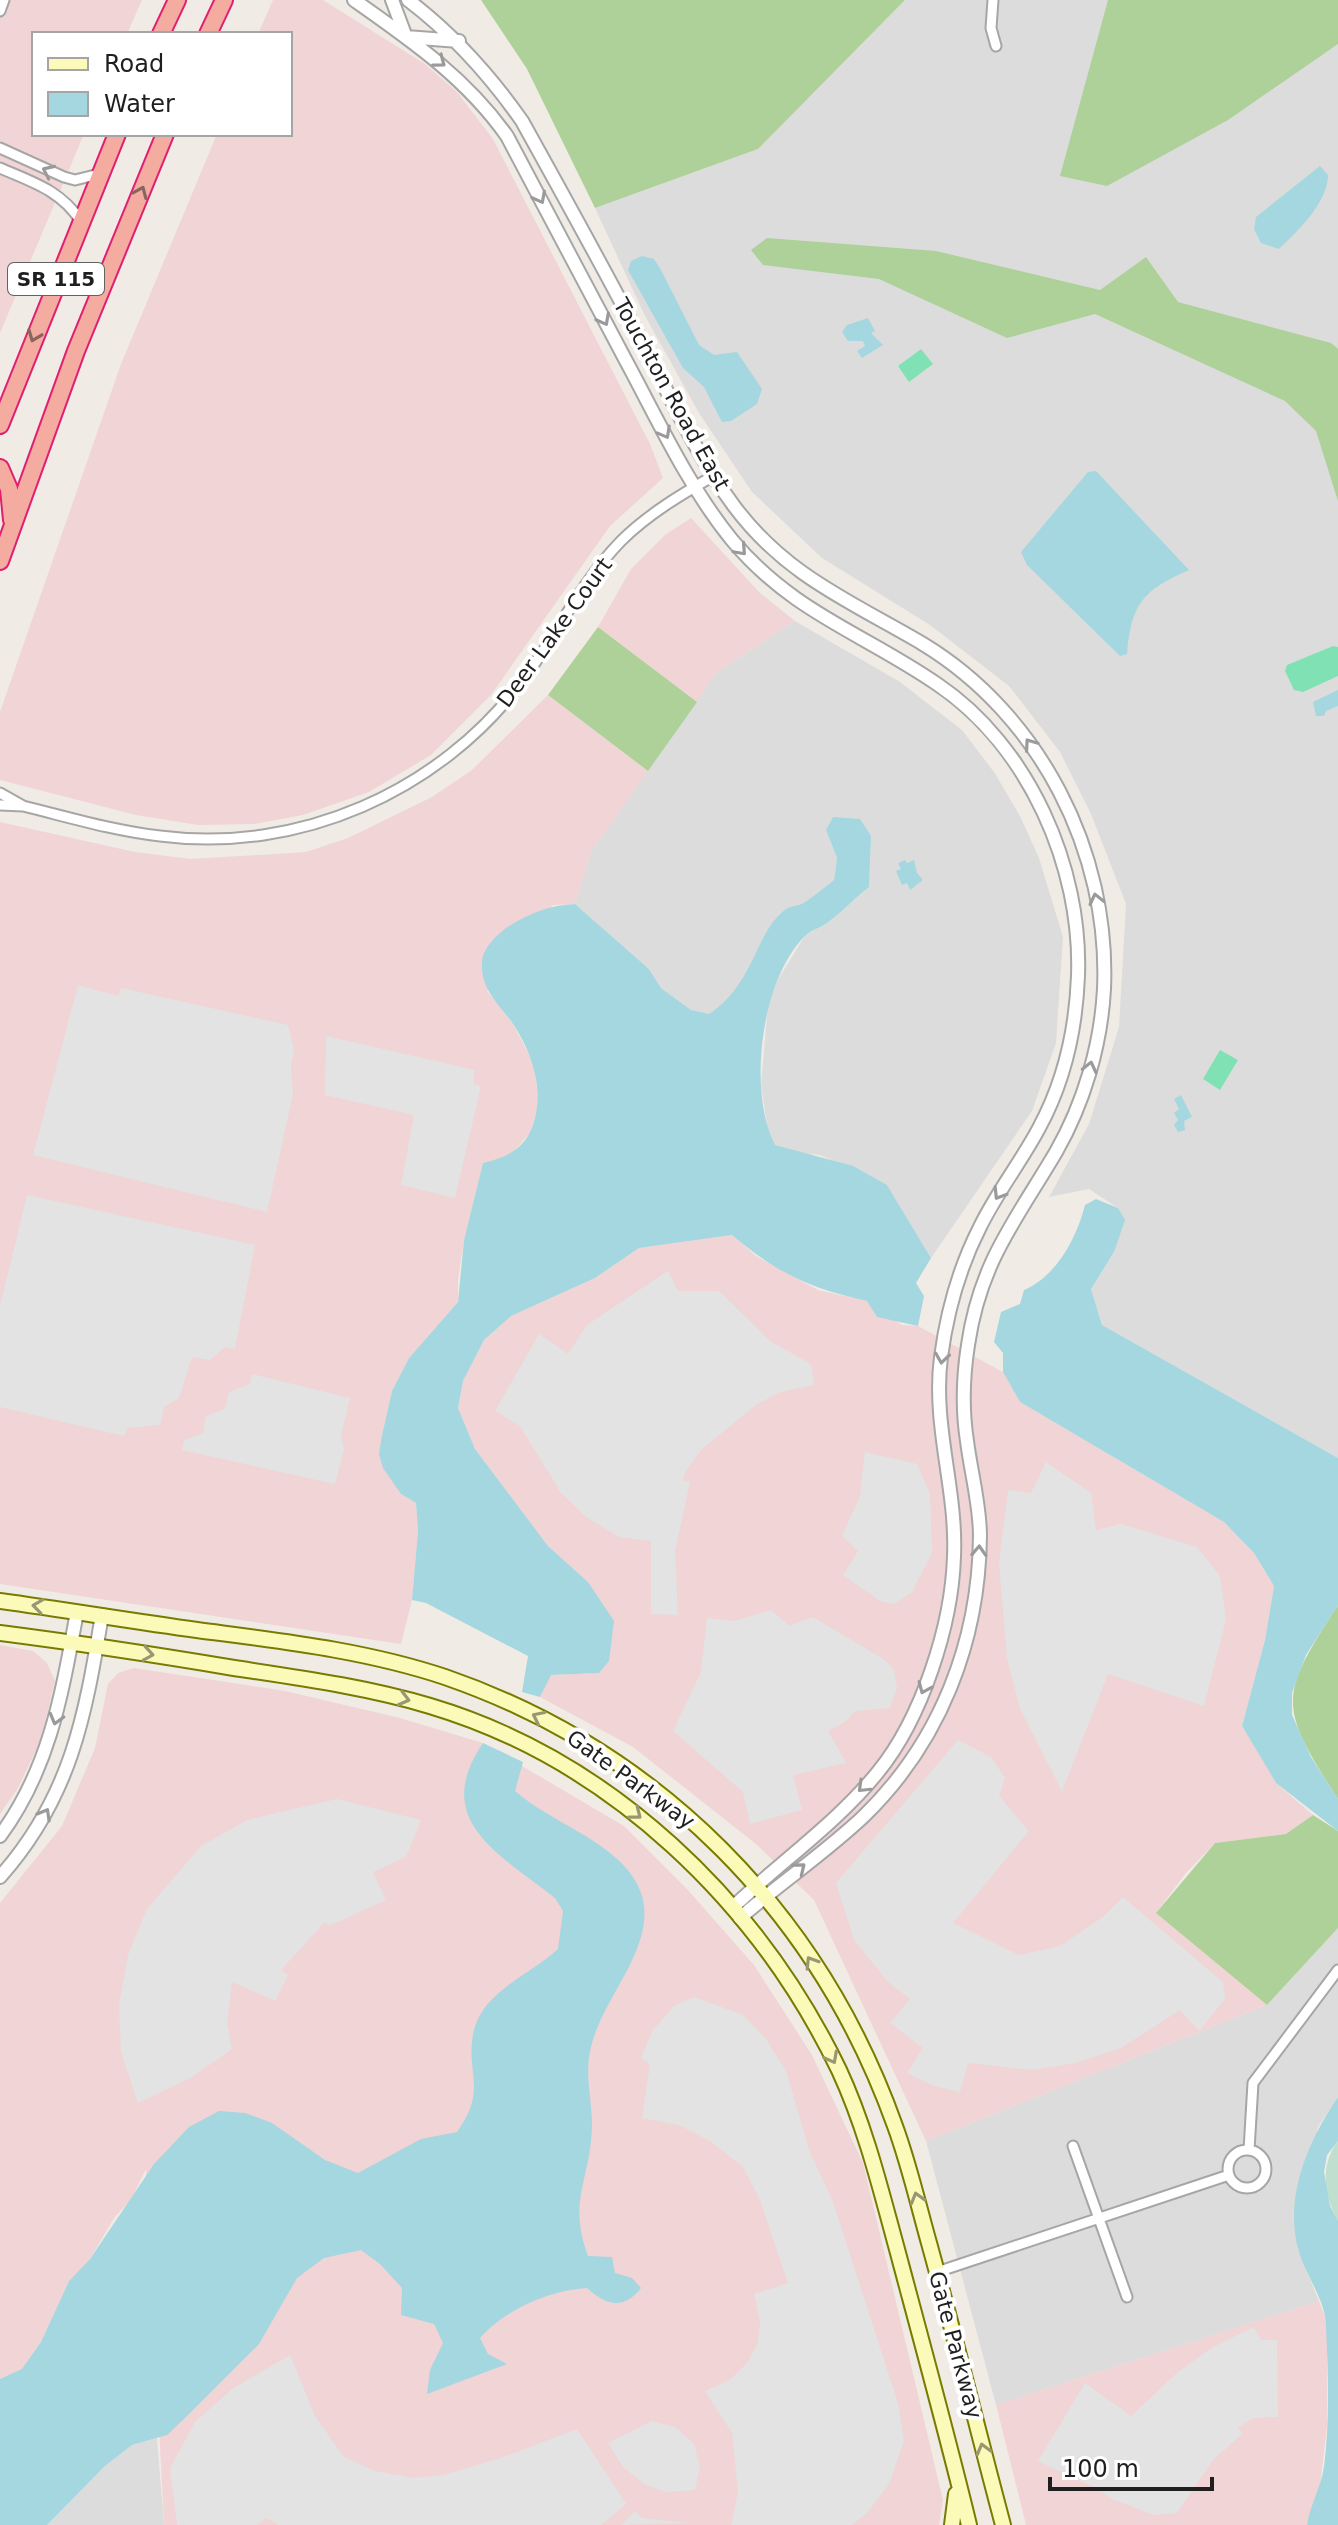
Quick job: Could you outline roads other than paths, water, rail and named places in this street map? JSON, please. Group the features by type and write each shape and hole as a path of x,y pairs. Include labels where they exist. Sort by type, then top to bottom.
{"highway":[{"path":"162,32 177,0"},
{"path":"209,32 224,0"},
{"name":"SR 115","path":"0,425 116,136"},
{"name":"SR 115","path":"0,561 76,351 164,136"},
{"path":"0,468 9,489 12,526"}],"main road":[{"name":"Gate Parkway","path":"0,1601 350,1651 442,1676 498,1698 564,1730 641,1780 684,1813 762,1889 867,2056 895,2126 1003,2525"},
{"name":"Gate Parkway","path":"0,1633 339,1684 464,1718 531,1748 632,1811 679,1849 736,1913 788,1979 845,2086 868,2146 969,2525"},
{"path":"952,2525 956,2474"}],"street":[{"path":"0,11 4,0"},
{"name":"Touchton Road East","path":"354,0 450,70 486,106 507,136 695,487 733,541 781,590 818,616 956,698 1016,765 1047,818 1056,841 1075,923 1078,977 1063,1068 1040,1127 980,1227 954,1293 941,1359 938,1416 953,1521 954,1558 937,1651 907,1724 880,1770 736,1913"},
{"path":"392,0 406,37 459,41"},
{"name":"Touchton Road East","path":"408,0 459,41 498,86 522,121 733,505 792,565 837,598 927,647 971,679 1026,738 1058,786 1070,811 1099,906 1104,991 1087,1082 1062,1139 1006,1228 982,1282 964,1376 966,1437 975,1483 980,1538 977,1588 960,1664 935,1722 894,1784 860,1820 762,1889"},
{"path":"993,0 991,28 996,46"},
{"path":"0,148 75,180 99,174"},
{"path":"0,168 55,192 68,201 80,220"},
{"path":"573,261 593,251"},
{"name":"Deer Lake Court","path":"0,805 23,806 126,831 222,839 311,825 375,801 434,767 482,727 523,681 619,543 655,512 715,475"},
{"name":"Deer Lake Court","path":"0,793 23,806"},
{"path":"1047,818 1070,811"},
{"path":"1056,841 1078,832"},
{"path":"1040,1127 1062,1139"},
{"path":"942,1443 966,1437"},
{"path":"0,1836 32,1785 47,1749 59,1711 77,1612"},
{"path":"0,1877 32,1836 66,1774 82,1727 102,1615"},
{"path":"942,1634 968,1639"},
{"path":"937,1651 960,1664"},
{"path":"1249,2150 1253,2083 1338,1970"},
{"path":"1073,2146 1127,2297"},
{"path":"1229,2175 1233,2157 1249,2150"},
{"path":"1229,2175 1242,2187 1260,2183 1266,2167 1261,2156 1249,2150"},
{"path":"937,2272 1229,2175"}],"water":[{"path":"1320,166 1328,175 1318,206 1279,249 1261,243 1254,229 1256,217"},
{"path":"642,256 654,259 699,345 714,355 737,352 762,389 757,404 731,421 722,422 704,387 683,368 628,270 631,261"},
{"path":"868,318 875,331 871,333 883,345 862,358 857,351 865,346 863,341 848,341 842,332 847,325"},
{"path":"1096,471 1189,570 1160,585 1142,601 1132,623 1127,654 1120,656 1027,565 1021,552 1088,472"},
{"path":"1338,690 1338,706 1326,711 1324,716 1316,716 1313,702"},
{"path":"833,817 860,819 871,836 869,887 827,923 806,935 778,978 763,1036 762,1095 766,1122 775,1145 853,1166 887,1185 931,1258 916,1283 924,1296 918,1326 877,1317 867,1301 828,1291 795,1277 764,1260 732,1235 639,1248 595,1278 511,1316 484,1340 463,1381 458,1408 475,1449 548,1546 588,1582 614,1621 609,1661 599,1673 551,1675 540,1697 522,1692 528,1656 426,1603 412,1600 418,1531 416,1503 401,1494 383,1468 379,1454 392,1391 409,1358 458,1302 464,1240 483,1163 506,1155 519,1146 533,1125 536,1112 537,1085 530,1058 511,1021 487,987 482,971 483,957 494,939 514,923 548,908 575,904 649,969 661,988 691,1010 709,1014 736,988 775,919 786,909 804,903 834,880 837,858 826,830"},
{"path":"905,860 907,863 914,860 917,873 923,880 910,890 907,883 902,885 896,871 901,869 898,863"},
{"path":"1181,1095 1192,1117 1184,1121 1185,1130 1178,1132 1174,1125 1178,1120 1174,1113 1179,1109 1174,1099"},
{"path":"1096,1199 1118,1208 1125,1220 1114,1252 1091,1289 1102,1325 1338,1458 1338,1605 1306,1655 1292,1693 1292,1715 1311,1757 1338,1799 1338,1831 1276,1783 1242,1726 1265,1640 1274,1586 1254,1553 1224,1522 1020,1402 1003,1372 1003,1353 994,1342 1001,1312 1020,1304 1024,1290 1036,1284 1056,1265 1077,1230 1085,1205"},
{"path":"483,1743 523,1762 515,1791 609,1852 633,1877 643,1899 644,1921 639,1943 596,2030 590,2052 591,2144 580,2204 582,2237 588,2256 612,2257 615,2273 632,2278 641,2288 621,2303 608,2302 587,2288 558,2293 529,2303 502,2319 480,2338 488,2354 507,2364 427,2394 430,2370 443,2343 434,2324 401,2315 402,2288 380,2264 361,2250 324,2258 297,2278 259,2344 167,2435 132,2445 105,2466 47,2525 0,2525 0,2379 22,2369 41,2342 69,2281 90,2259 154,2164 189,2127 219,2111 245,2113 272,2123 325,2160 358,2173 421,2139 457,2132 467,2116 474,2091 472,2045 479,2016 498,1993 558,1949 563,1911 555,1898 494,1850 478,1833 468,1815 464,1794 469,1770"},
{"path":"1338,2097 1338,2141 1327,2155 1324,2172 1330,2206 1338,2221 1338,2525 1307,2525 1323,2474 1326,2450 1327,2343 1323,2307 1299,2252 1294,2211 1296,2191 1308,2151"}]}
